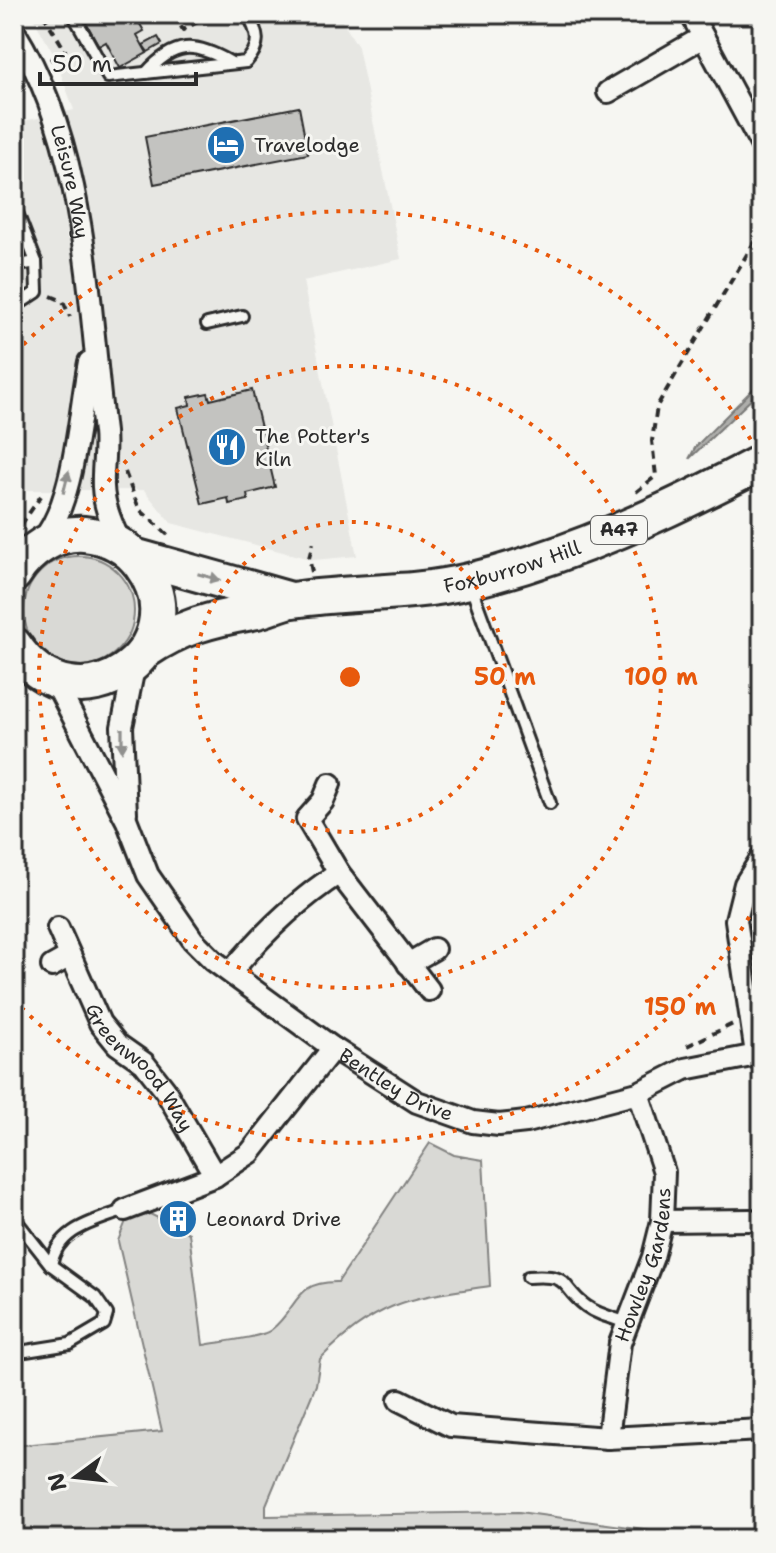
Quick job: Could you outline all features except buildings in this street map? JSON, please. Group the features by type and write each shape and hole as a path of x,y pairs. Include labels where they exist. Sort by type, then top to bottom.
{"highway":[{"name":"Foxburrow Hill","path":"21,552 58,537 98,535 127,550 296,586 409,592 468,581 538,561 675,508 762,462"},
{"path":"127,550 149,576 156,601 156,625 140,657"},
{"name":"Foxburrow Hill","path":"37,678 93,685 109,681 169,634 199,623 255,612 296,586"},
{"path":"14,645 37,678"}],"street":[{"path":"691,14 762,146"},
{"name":"Leisure Way","path":"14,31 55,116 83,239 105,442 103,488 107,514 127,550"},
{"path":"608,92 703,37"},
{"name":"Leisure Way","path":"21,552 48,534 65,489 92,341"},
{"name":"Bentley Drive","path":"127,821 122,727 140,657"},
{"name":"Bentley Drive","path":"37,678 80,724 127,821 148,875 193,940 333,1048 417,1102 473,1122 526,1122 638,1093 685,1069 759,1054"},
{"path":"330,784 323,801 307,819 339,873 429,990"},
{"path":"759,1054 736,920 745,884 762,857"},
{"path":"231,972 281,916 339,873"},
{"name":"Greenwood Way","path":"58,928 100,1023 117,1044 144,1063 165,1090 215,1176"},
{"path":"408,964 434,949"},
{"path":"52,966 70,956"},
{"path":"125,1210 215,1176 250,1153 333,1048"},
{"name":"Howley Gardens","path":"608,1438 620,1343 653,1257 662,1221 664,1172 638,1093"},
{"path":"662,1221 751,1220"},
{"path":"399,1400 451,1426 608,1438 762,1430"}],"lane":[{"path":"73,14 108,77 246,62 256,51 259,34 248,14"},
{"path":"146,73 164,53 203,47 232,63"},
{"path":"14,205 36,262 37,292 14,307"},
{"path":"14,266 36,262"},
{"path":"207,324 242,316"},
{"path":"468,581 550,803"},
{"path":"51,1265 54,1252 68,1234 125,1210"},
{"path":"14,1218 51,1265 95,1297 107,1314 104,1324 70,1344 26,1351"},
{"path":"528,1277 545,1276 564,1280 587,1307 628,1323"}],"path":[{"path":"35,71 65,50 43,14"},
{"path":"174,14 183,30 212,14"},
{"path":"192,14 197,22"},
{"path":"632,496 656,476 652,441 657,406 762,229"},
{"path":"37,292 63,301 73,324"},
{"path":"123,464 129,490 139,509 160,532 173,538"},
{"path":"21,552 45,490"},
{"path":"312,573 309,558 313,543"},
{"path":"296,586 312,573 325,572"}],"shaded area":[{"path":"31,14 338,14 358,47 401,259 303,281 357,556 314,560 171,523 144,490 14,490 14,95 24,121 74,110 54,55"},
{"path":"762,380 762,389 689,459 696,446"},
{"path":"79,556 100,560 118,572 130,590 134,611 130,632 118,650 100,662 79,666 58,662 40,650 28,632 24,611 28,590 40,572 58,560"},
{"path":"430,1143 454,1155 483,1160 490,1286 398,1304 360,1324 320,1359 316,1385 266,1505 266,1516 519,1512 717,1539 14,1539 14,1446 162,1431 118,1241 126,1221 150,1214 189,1233 203,1345 266,1333 280,1322 304,1291 323,1283 338,1282"}],"place":[{"name":"Travelodge","path":"226,145"},
{"name":"The Potter's Kiln","path":"227,447"},
{"name":"Leonard Drive","path":"178,1219"}]}
